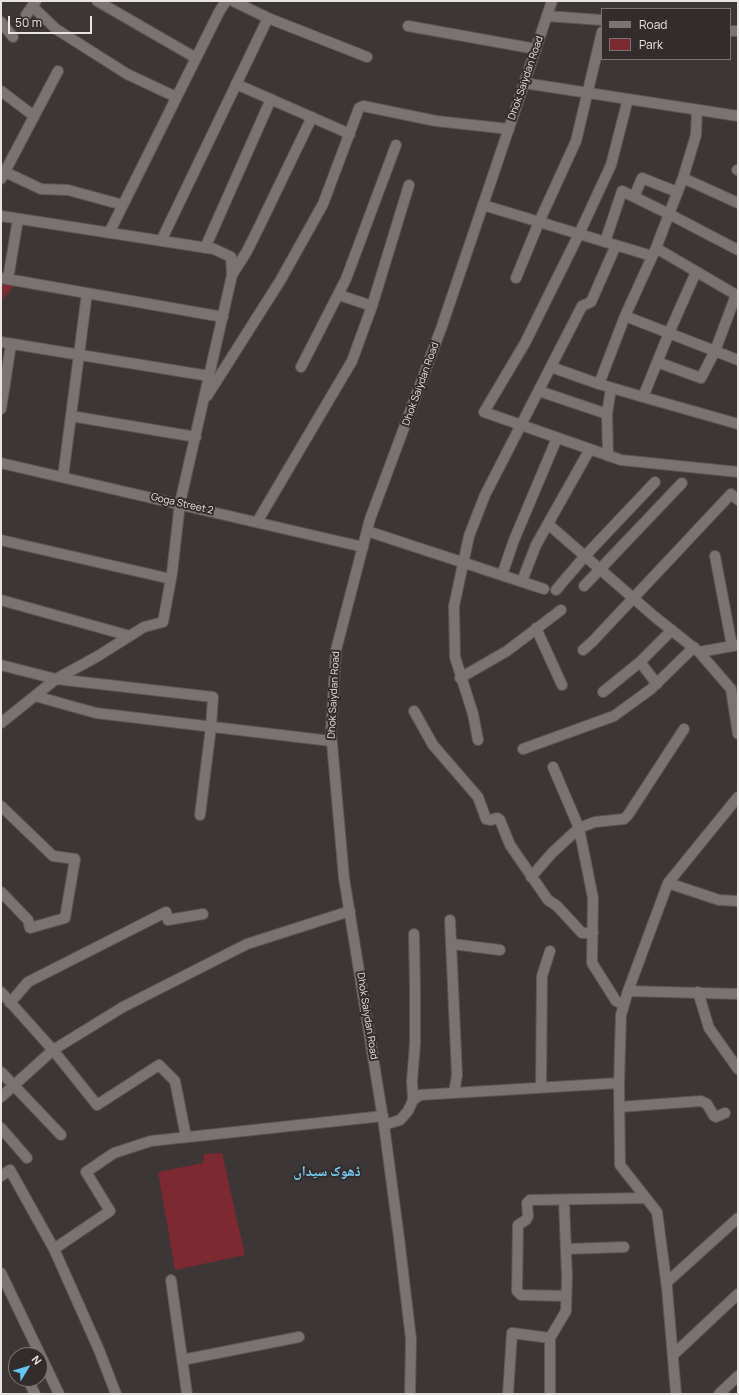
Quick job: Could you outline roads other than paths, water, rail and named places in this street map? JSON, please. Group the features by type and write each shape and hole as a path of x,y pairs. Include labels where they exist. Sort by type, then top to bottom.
{"street":[{"path":"97,1 196,58"},
{"path":"109,233 176,97 226,1"},
{"path":"233,1 268,18 367,57"},
{"name":"Dhok Saiydan Road","path":"410,1394 411,1339 384,1121 344,878 331,741 336,650 367,531 442,326 552,1"},
{"path":"26,15 34,4 56,30 127,74 176,97"},
{"path":"547,16 601,20"},
{"path":"161,241 268,18"},
{"path":"1,22 13,36"},
{"path":"408,26 536,49"},
{"path":"516,278 539,222 576,141 601,36"},
{"path":"58,71 3,176 41,189 68,190 123,205"},
{"path":"524,83 738,116"},
{"path":"236,84 350,134"},
{"path":"1,91 34,116"},
{"path":"205,248 271,99"},
{"path":"628,99 611,165 579,234 525,343 484,412 621,460 738,472"},
{"path":"204,402 280,281 322,204 359,108 363,106 436,121 509,129"},
{"path":"599,384 625,316 654,252 683,178 696,135 697,110"},
{"path":"232,275 254,238 312,117"},
{"path":"301,368 346,279 396,145"},
{"path":"634,197 642,178 677,192"},
{"path":"683,178 738,203"},
{"path":"257,522 352,361 372,306 409,185"},
{"path":"605,242 622,191 738,250"},
{"path":"483,205 616,246 654,252 696,272 737,296 715,351 701,378 657,362"},
{"path":"1,216 214,249 231,257 232,275 180,504 171,579 163,622 144,628 56,679 1,722"},
{"path":"18,219 5,279 223,317"},
{"path":"478,740 473,714 460,678 455,657 454,606 465,563 469,536 485,495 582,306 591,302 616,246"},
{"path":"643,397 696,272"},
{"path":"63,477 87,293"},
{"path":"339,295 372,306"},
{"path":"625,316 738,360"},
{"path":"1,342 209,376"},
{"path":"1,409 11,344"},
{"path":"552,367 612,388 738,424"},
{"path":"608,456 607,414 612,388"},
{"path":"539,391 607,414"},
{"path":"71,416 196,437"},
{"path":"502,575 514,540 557,438"},
{"path":"522,581 536,545 590,449"},
{"name":"Goga Street 2","path":"1,463 363,547"},
{"path":"556,590 585,556 655,482"},
{"path":"584,586 599,568 682,483"},
{"path":"583,650 634,598 731,494 738,500"},
{"path":"548,524 672,630 697,649 731,689 738,734"},
{"path":"367,531 544,589"},
{"path":"1,540 171,579"},
{"path":"523,749 614,716 657,684 697,649 735,645 715,556"},
{"path":"1,600 130,636"},
{"path":"460,678 507,651 561,610"},
{"path":"536,628 562,685"},
{"path":"603,692 640,662 672,630"},
{"path":"640,662 657,684"},
{"path":"1,665 56,679 213,697 211,727 200,815"},
{"path":"35,696 96,713 331,741"},
{"path":"414,711 433,745 478,797 486,819 491,820 497,818 500,820 510,845 548,900 556,906 582,933 593,933"},
{"path":"531,877 552,853 579,828 595,822 624,819 684,729"},
{"path":"553,767 579,828 593,898 592,963 616,1001 624,1005"},
{"path":"676,1394 666,1283 657,1212 620,1165 619,1083 621,1015 628,990 668,883 738,797"},
{"path":"1,806 53,856 74,859 65,918 30,928 28,920 1,892"},
{"path":"668,883 719,900 738,901"},
{"path":"1,1098 53,1050 123,1007 247,944 350,911"},
{"path":"10,1002 28,982 166,912 168,920 203,914"},
{"path":"450,920 457,1075 454,1093"},
{"path":"54,1249 110,1211 86,1172 114,1153 151,1141 400,1120 408,1111 413,1100 412,1081 415,1044 414,934"},
{"path":"452,944 500,950"},
{"path":"540,1087 542,976 550,950"},
{"path":"628,990 738,994"},
{"path":"1,992 53,1050 97,1105 159,1065 175,1081 186,1137"},
{"path":"698,992 709,1028 738,1069"},
{"path":"1,1072 61,1135"},
{"path":"413,1100 420,1095 619,1083"},
{"path":"619,1107 701,1101 707,1104 714,1116 716,1117 725,1113"},
{"path":"1,1128 27,1158"},
{"path":"1,1176 10,1170 54,1249 99,1350 116,1394"},
{"path":"566,1296 522,1295 517,1291 518,1225 526,1220 528,1216 528,1203 530,1200 564,1201 646,1198"},
{"path":"550,1394 550,1338 566,1311 564,1201"},
{"path":"666,1283 738,1218"},
{"path":"566,1249 624,1247"},
{"path":"1,1274 59,1394"},
{"path":"171,1280 187,1394"},
{"path":"673,1355 738,1294"},
{"path":"508,1394 512,1333 550,1338"},
{"path":"182,1360 299,1337"},
{"path":"719,1394 738,1376"}],"district":[{"name":"ڈھوک سیداں","path":"327,1172"}]}
